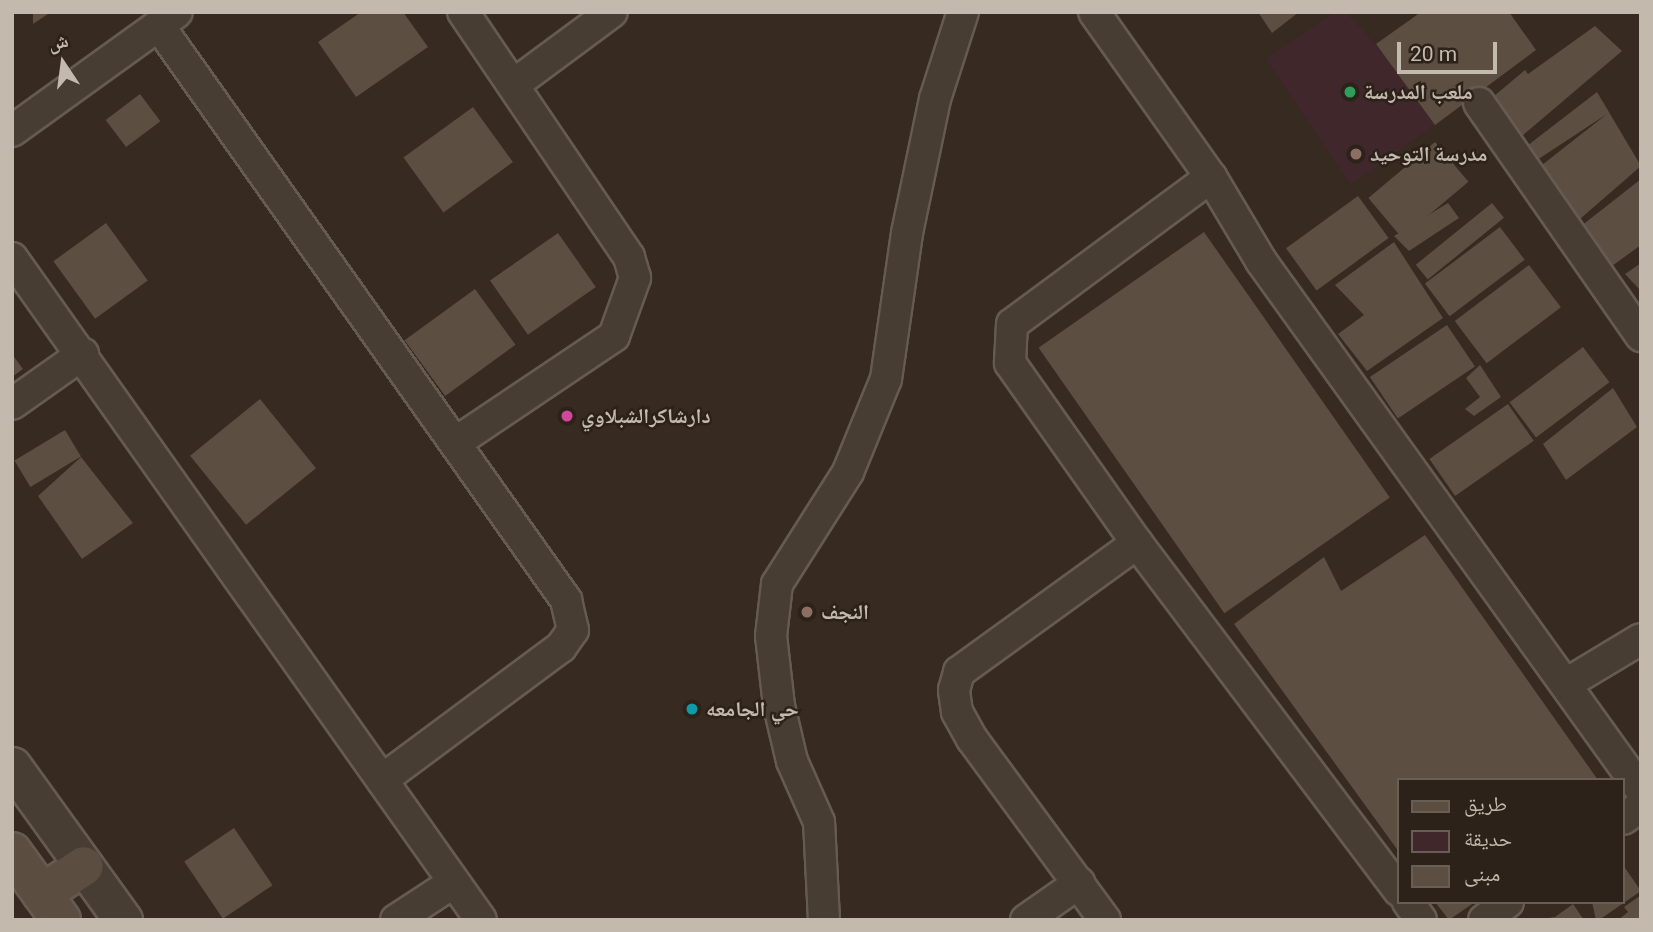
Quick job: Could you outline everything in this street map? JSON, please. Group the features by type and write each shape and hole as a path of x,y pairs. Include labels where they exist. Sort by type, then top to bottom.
{"main road":[{"path":"12,852 51,907 84,866"}],"street":[{"path":"458,441 614,336 635,278 629,257 516,83 463,12"},
{"path":"516,83 612,12"},
{"path":"824,920 819,822 792,761 779,706 771,636 777,584 848,472 886,379 915,193 963,12"},
{"path":"1094,12 1211,177 1261,261 1641,790"},
{"path":"12,131 168,19 566,600 573,630 540,667 382,780"},
{"path":"1479,103 1641,337"},
{"path":"1211,177 1012,324 1008,339 1010,363 1026,394 1398,890"},
{"path":"12,258 83,354 481,920"},
{"path":"12,404 83,354"},
{"path":"1105,920 972,739 957,712 954,690 959,672 1137,543"},
{"path":"1566,684 1641,639"},
{"path":"12,766 123,920"},
{"path":"1625,818 1641,806"},
{"path":"397,920 454,882"},
{"path":"1026,920 1079,883"},
{"path":"1409,904 1421,920"},
{"path":"1484,920 1505,904"}],"green space":[{"name":"ملعب المدرسة","path":"1334,12 1346,12 1376,44 1435,125 1351,185 1266,59"}],"building":[{"path":"33,12 51,12 33,24"},
{"path":"361,12 403,12 428,47 356,97 318,42"},
{"path":"1258,12 1299,12 1272,33"},
{"path":"1421,12 1509,12 1536,50 1435,125 1376,44"},
{"path":"1595,26 1622,51 1515,142 1487,102 1525,70 1528,74"},
{"path":"1597,92 1641,166 1580,219 1542,165 1607,114 1537,160 1523,149"},
{"path":"140,94 160,121 126,147 106,120"},
{"path":"473,107 513,162 443,213 403,158"},
{"path":"1435,142 1468,182 1402,238 1368,198"},
{"path":"1641,179 1641,245 1605,271 1576,230"},
{"path":"1358,196 1389,238 1317,290 1286,248"},
{"path":"1448,203 1459,218 1409,251 1394,236"},
{"path":"1492,203 1504,218 1428,279 1416,265"},
{"path":"106,223 148,280 95,319 53,261"},
{"path":"1500,227 1525,260 1450,316 1425,284"},
{"path":"1204,232 1390,497 1224,613 1039,348"},
{"path":"558,233 596,287 528,335 490,281"},
{"path":"1394,242 1443,318 1367,371 1338,334 1364,315 1335,285"},
{"path":"1641,263 1641,291 1625,274"},
{"path":"1529,265 1561,307 1487,363 1455,321"},
{"path":"475,289 516,345 445,396 405,340"},
{"path":"1447,325 1475,366 1398,418 1370,377"},
{"path":"1583,347 1609,382 1536,438 1510,402"},
{"path":"12,354 23,369 12,377"},
{"path":"1480,365 1501,397 1474,416 1465,409 1480,397 1466,378"},
{"path":"1613,388 1637,427 1566,480 1543,444"},
{"path":"260,399 316,468 246,525 190,456"},
{"path":"1508,404 1534,441 1455,496 1429,459"},
{"path":"65,430 81,457 30,487 14,460"},
{"path":"81,457 133,523 82,559 38,496"},
{"path":"1425,535 1597,778 1398,778 1398,851 1234,624 1324,557 1341,591"},
{"path":"234,828 273,885 223,919 184,862"},
{"path":"1625,868 1641,891 1625,902"},
{"path":"1641,895 1641,920 1618,920 1628,912 1624,907"},
{"path":"1437,904 1472,904 1449,920"},
{"path":"1573,904 1584,920 1535,920 1555,917"},
{"path":"1592,904 1622,904 1599,920 1596,920"}],"place":[{"name":"ملعب المدرسة","path":"1350,92"},
{"name":"مدرسة التوحيد","path":"1356,154"},
{"name":"دارشاكرالشبلاوي","path":"567,416"},
{"name":"النجف","path":"807,612"},
{"name":"حي الجامعه","path":"692,709"}]}
